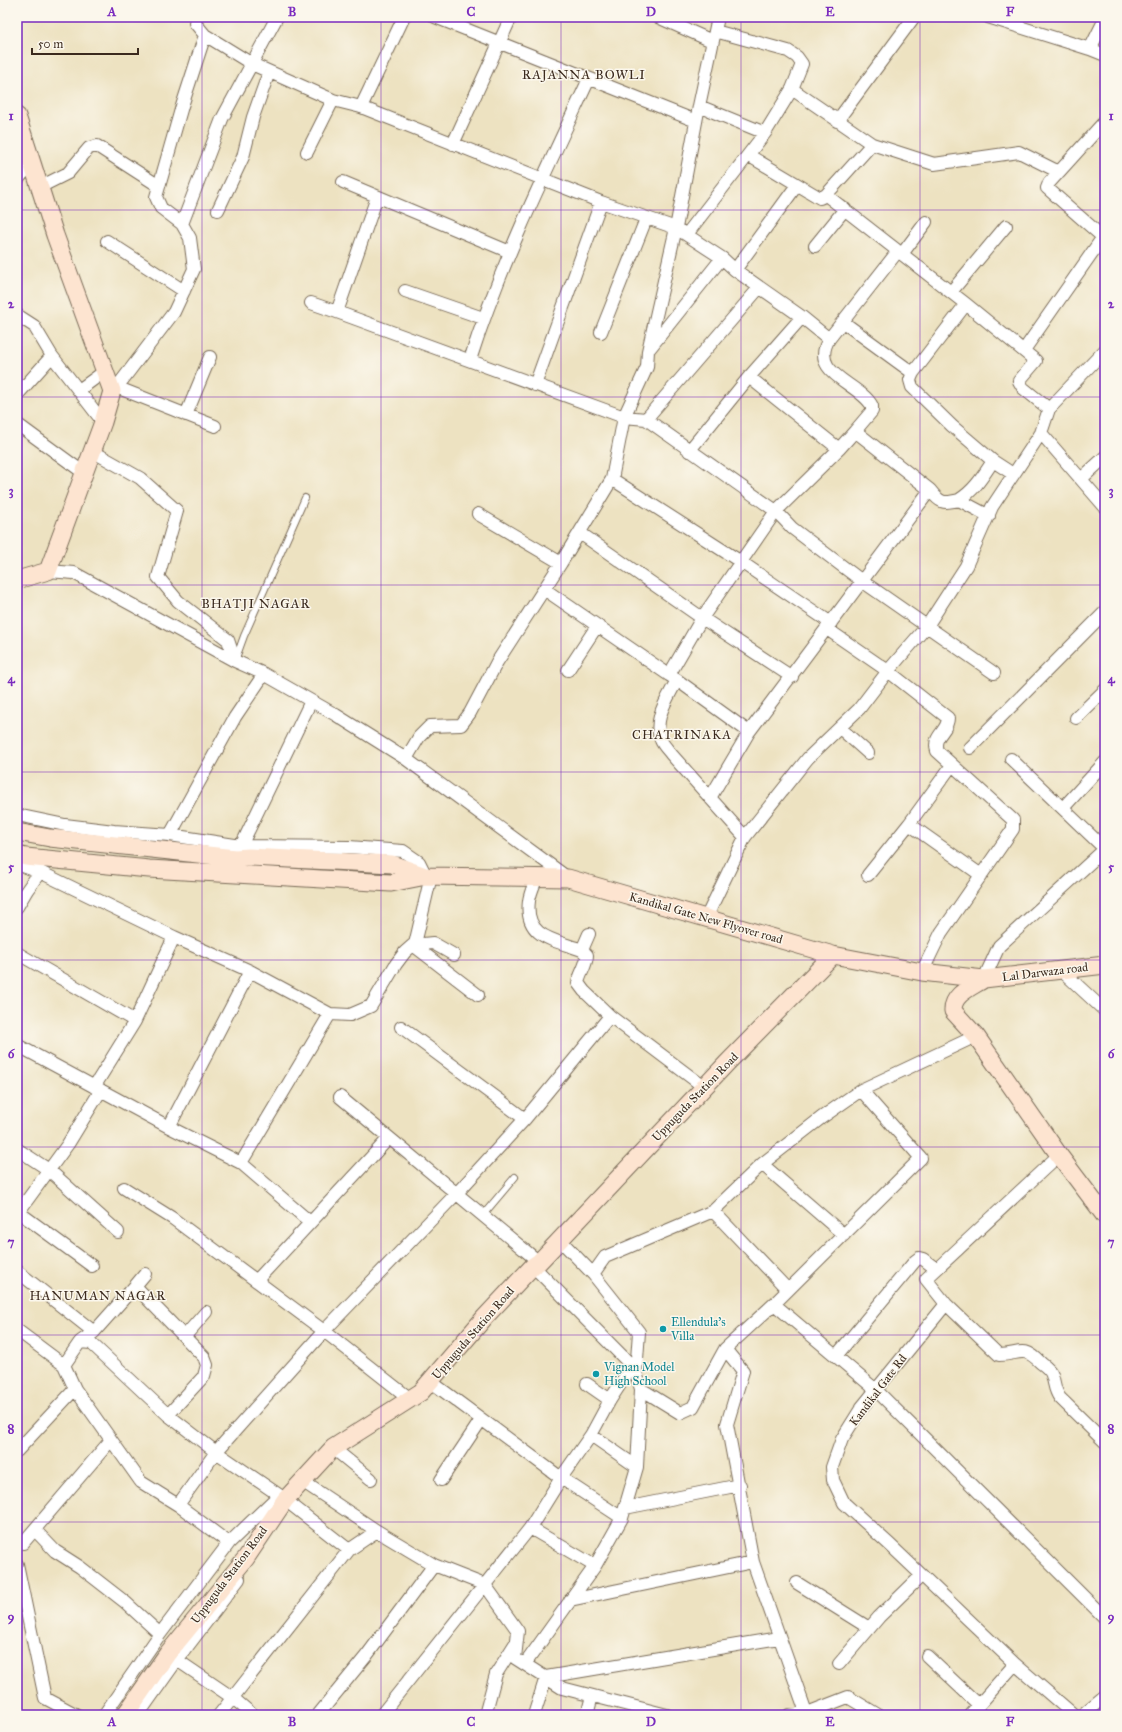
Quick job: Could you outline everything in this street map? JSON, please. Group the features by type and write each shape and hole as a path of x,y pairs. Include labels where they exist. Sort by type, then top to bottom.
{"street":[{"path":"196,17 195,23 205,35 252,64 269,72 333,100 361,107 602,202 681,231 722,258 735,270 802,317 829,339"},
{"path":"182,224 222,119 277,17"},
{"path":"361,107 404,17"},
{"path":"435,17 696,121"},
{"path":"453,144 498,42 511,17"},
{"path":"658,17 714,36 788,51 797,57 802,64 792,89 765,133 748,155 681,231"},
{"path":"406,759 419,737 430,726 461,725 470,713 497,662 580,533 612,479 624,417 647,366 648,351 681,231 696,121 718,17"},
{"path":"837,121 914,17"},
{"path":"988,17 1090,48 1105,55"},
{"path":"1090,48 1105,19"},
{"path":"78,390 111,381 174,312 194,269 190,238 182,224 161,208 156,197 182,106 205,35"},
{"path":"218,210 243,157 253,117 269,72"},
{"path":"470,360 483,318 510,252 589,79"},
{"path":"792,89 872,144 934,164 1019,152 1059,172"},
{"path":"307,152 333,100"},
{"path":"699,106 765,133"},
{"path":"17,116 55,235 111,381 112,391 103,422 48,571"},
{"path":"1024,350 1104,238 1047,188 1049,183 1105,121"},
{"path":"748,155 820,198 826,195 872,144"},
{"path":"40,188 68,173 89,148 96,146 159,186"},
{"path":"17,180 32,163"},
{"path":"343,182 510,252"},
{"path":"735,270 797,185"},
{"path":"826,195 951,292 1036,361 1019,381 1023,388 1049,408"},
{"path":"337,312 377,197"},
{"path":"535,385 602,202"},
{"path":"815,246 845,209"},
{"path":"601,332 646,219"},
{"path":"745,836 661,741 658,727 660,714 673,677 702,618 776,511 839,449 872,411 872,406 862,395 833,374 824,360 824,347 842,322 926,222"},
{"path":"951,292 1006,226"},
{"path":"107,242 184,291"},
{"path":"648,351 722,258"},
{"path":"646,419 759,288"},
{"path":"405,291 483,318"},
{"path":"311,303 624,417 646,419 689,451 776,511 792,528 862,581 994,673"},
{"path":"966,304 913,373 910,380 915,391 993,461 1014,474"},
{"path":"17,314 34,326 52,356 103,422"},
{"path":"689,451 749,377 802,317"},
{"path":"842,322 913,373"},
{"path":"706,918 745,836 808,758 859,709 888,671 927,626 966,566 992,507 1041,433 1049,408 1105,350"},
{"path":"17,395 21,382 52,356"},
{"path":"186,415 210,357"},
{"path":"749,377 839,449"},
{"path":"111,381 186,415 215,426"},
{"path":"17,424 84,473"},
{"path":"855,431 930,490 936,499 942,502 949,503 969,494 993,461"},
{"path":"1041,433 1105,507"},
{"path":"92,451 140,478 177,511 158,577 178,601 228,640 235,661"},
{"path":"1081,479 1105,457"},
{"path":"612,479 741,562 829,626 948,718 948,723 935,744 937,751 1013,820 1013,828 955,910 941,933 922,972"},
{"path":"710,798 749,732 792,677 930,490"},
{"path":"958,500 989,516"},
{"path":"478,514 561,563"},
{"path":"580,533 702,618 792,677"},
{"path":"17,580 48,571 74,573 235,661 264,674 336,715 406,759 568,878"},
{"path":"544,589 673,677 749,732"},
{"path":"970,748 1105,612"},
{"path":"568,670 597,626"},
{"path":"170,835 235,717 264,674"},
{"path":"1076,718 1103,695"},
{"path":"241,846 311,701"},
{"path":"840,728 868,753"},
{"path":"1012,759 1105,849 999,946 984,979 956,997 952,1006 953,1011 976,1036 1059,1155 1103,1209"},
{"path":"1063,808 1105,762"},
{"path":"868,875 909,824 952,765"},
{"path":"17,815 65,825 114,831 170,835 241,846 349,847 403,851 418,862 428,876 414,945"},
{"path":"909,824 981,875"},
{"path":"17,832 50,838 235,858 249,857 392,864 428,876"},
{"path":"17,855 149,869 391,883 428,876"},
{"path":"17,864 40,872 174,937 250,971 330,1014 350,1015 371,1006 396,964 405,952 414,945 433,943 454,955"},
{"path":"17,907 40,872"},
{"name":"Kandikal Gate New Flyover road","path":"428,876 568,878 833,955 922,972 984,979"},
{"path":"537,877 529,901 529,920 539,934 582,950 587,955 587,961 579,976 578,983 584,991 610,1016 704,1087"},
{"path":"582,950 588,934"},
{"path":"92,1266 18,1213 68,1144 97,1088 135,1021 174,937"},
{"path":"414,945 478,995"},
{"path":"17,953 135,1021"},
{"name":"Uppuguda Station Road","path":"125,1715 168,1653 246,1558 267,1526 282,1497 302,1481 333,1448 409,1398 421,1392 485,1317 560,1240 704,1087 833,955"},
{"name":"Lal Darwaza road","path":"984,979 1105,965"},
{"path":"1061,970 1105,1011"},
{"path":"169,1127 250,971"},
{"path":"240,1163 330,1014"},
{"path":"178,1505 216,1452 324,1331 457,1193 525,1119 610,1016"},
{"path":"401,1027 525,1119"},
{"path":"593,1274 605,1257 713,1211 762,1164 821,1118 861,1090 976,1036"},
{"path":"17,1045 169,1127 240,1163 310,1222"},
{"path":"641,1389 680,1413 693,1407 725,1350 774,1304 921,1158 861,1090"},
{"path":"340,1096 457,1193 536,1264 634,1369 641,1389 637,1467 624,1513 595,1566 525,1664"},
{"path":"257,1280 389,1138"},
{"path":"17,1149 49,1170 118,1232"},
{"path":"1059,1155 926,1279 946,1304 999,1355 1006,1355 1016,1351 1032,1355 1052,1374 1055,1392 1060,1398 1105,1442"},
{"path":"762,1164 844,1235"},
{"path":"124,1188 172,1218 257,1280 409,1398"},
{"path":"713,1211 788,1290"},
{"path":"381,1715 530,1528 561,1478 591,1435 610,1400 634,1369 639,1332 593,1274 560,1240"},
{"path":"836,1356 915,1261 919,1258 923,1258 936,1269"},
{"path":"17,1271 94,1332"},
{"path":"64,1365 80,1342 94,1332 145,1274"},
{"path":"135,1286 185,1336 204,1357 207,1365 204,1376 168,1414"},
{"path":"774,1304 876,1390 1105,1618"},
{"name":"Kandikal Gate Rd","path":"946,1304 862,1407 842,1439 832,1467 833,1480 844,1504 889,1544 1015,1664 1074,1715"},
{"path":"185,1336 206,1312"},
{"path":"17,1330 64,1365 75,1389 141,1482 178,1505 229,1543"},
{"path":"80,1342 91,1343 168,1414 216,1452 282,1497 349,1550"},
{"path":"725,1350 743,1371 727,1424 740,1485 753,1562 807,1714"},
{"path":"430,1382 561,1478 624,1513 740,1485"},
{"path":"587,1384 610,1400"},
{"path":"17,1451 75,1389"},
{"path":"441,1480 482,1420"},
{"path":"591,1435 637,1467"},
{"path":"23,1543 111,1440"},
{"path":"333,1448 371,1480"},
{"path":"302,1481 377,1531 434,1565 484,1585 518,1631 515,1658 562,1688 641,1712 667,1715"},
{"path":"104,1715 160,1634 229,1543 282,1497"},
{"path":"138,1715 177,1660 266,1544 267,1526"},
{"path":"530,1528 595,1566"},
{"path":"35,1530 55,1552 80,1567 125,1602 160,1634"},
{"path":"219,1715 349,1550 377,1531"},
{"path":"570,1600 753,1562"},
{"path":"17,1564 45,1698 77,1715"},
{"path":"318,1715 367,1655 434,1565"},
{"path":"839,1664 869,1628 921,1576"},
{"path":"797,1582 869,1628"},
{"path":"546,1677 779,1638"},
{"path":"485,1715 496,1674 518,1639"},
{"path":"927,1656 979,1705"},
{"path":"177,1660 233,1698 253,1715"},
{"path":"970,1715 1015,1664"},
{"path":"534,1715 546,1677"},
{"path":"587,1715 592,1696"},
{"path":"1082,1715 1105,1696"},
{"path":"789,1715 807,1714 848,1697 878,1715"}],"lane":[{"path":"235,661 244,636 305,498"},
{"path":"482,1215 515,1177"}],"place":[{"name":"Ellendula's Villa","path":"663,1329"},
{"name":"Vignan Model High School","path":"596,1374"}],"district":[{"name":"RAJANNA BOWLI","path":"584,74"},
{"name":"BHATJI NAGAR","path":"256,603"},
{"name":"CHATRINAKA","path":"682,734"},
{"name":"HANUMAN NAGAR","path":"98,1295"}]}
